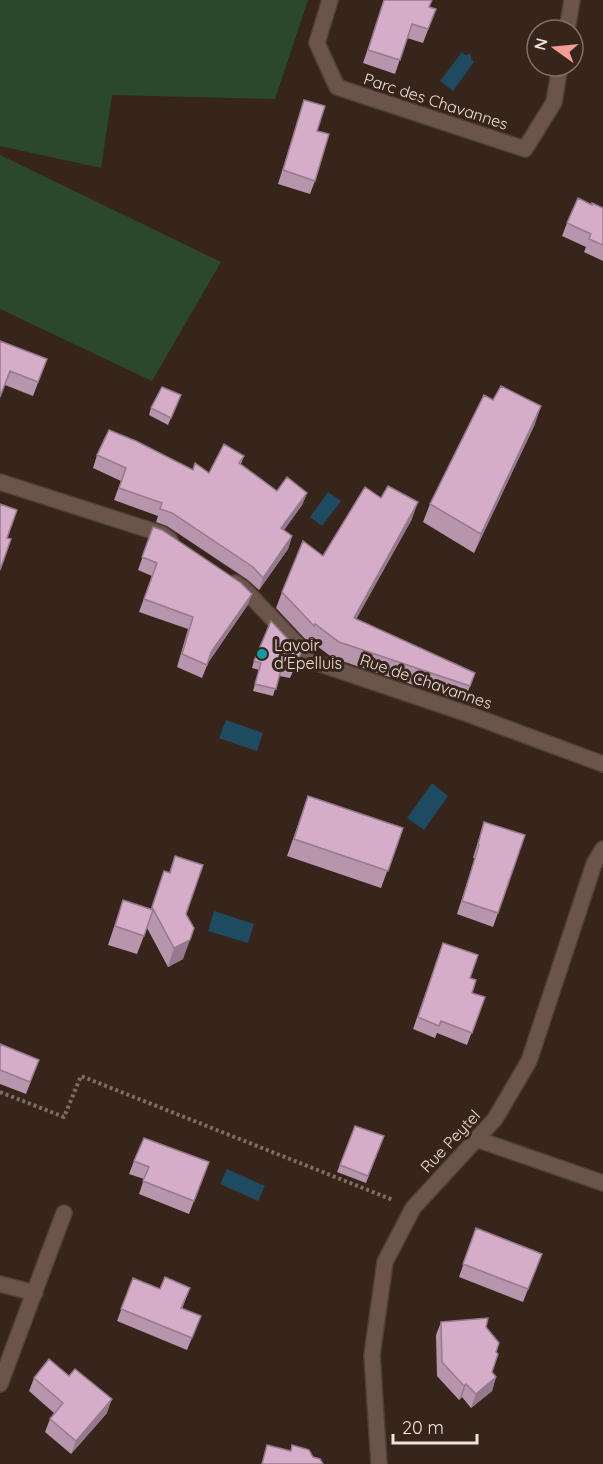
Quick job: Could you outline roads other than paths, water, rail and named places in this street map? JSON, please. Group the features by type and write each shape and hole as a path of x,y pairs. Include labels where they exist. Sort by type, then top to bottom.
{"street":[{"name":"Parc des Chavannes","path":"330,0 317,43 337,87 525,149 554,102 558,78"},
{"path":"569,18 572,0"},
{"path":"0,482 162,534 180,546"},
{"name":"Rue de Chavannes","path":"225,576 243,588 314,662 468,714 603,764"},
{"name":"Rue Peytel","path":"379,1464 372,1355 385,1262 414,1208 495,1119 529,1061 594,864 603,849"},
{"path":"476,1139 603,1183"},
{"path":"0,1384 64,1212"},
{"path":"0,1284 34,1293"}],"water":[{"path":"462,52 465,55 471,54 474,62 453,91 440,81"},
{"path":"328,492 341,501 322,526 310,517"},
{"path":"226,720 263,733 257,751 219,738"},
{"path":"432,783 448,796 424,830 407,818"},
{"path":"214,911 254,924 248,943 208,931"},
{"path":"227,1169 265,1186 258,1201 220,1184"}],"place":[{"name":"Lavoir d'Epelluis","path":"262,654"}]}
